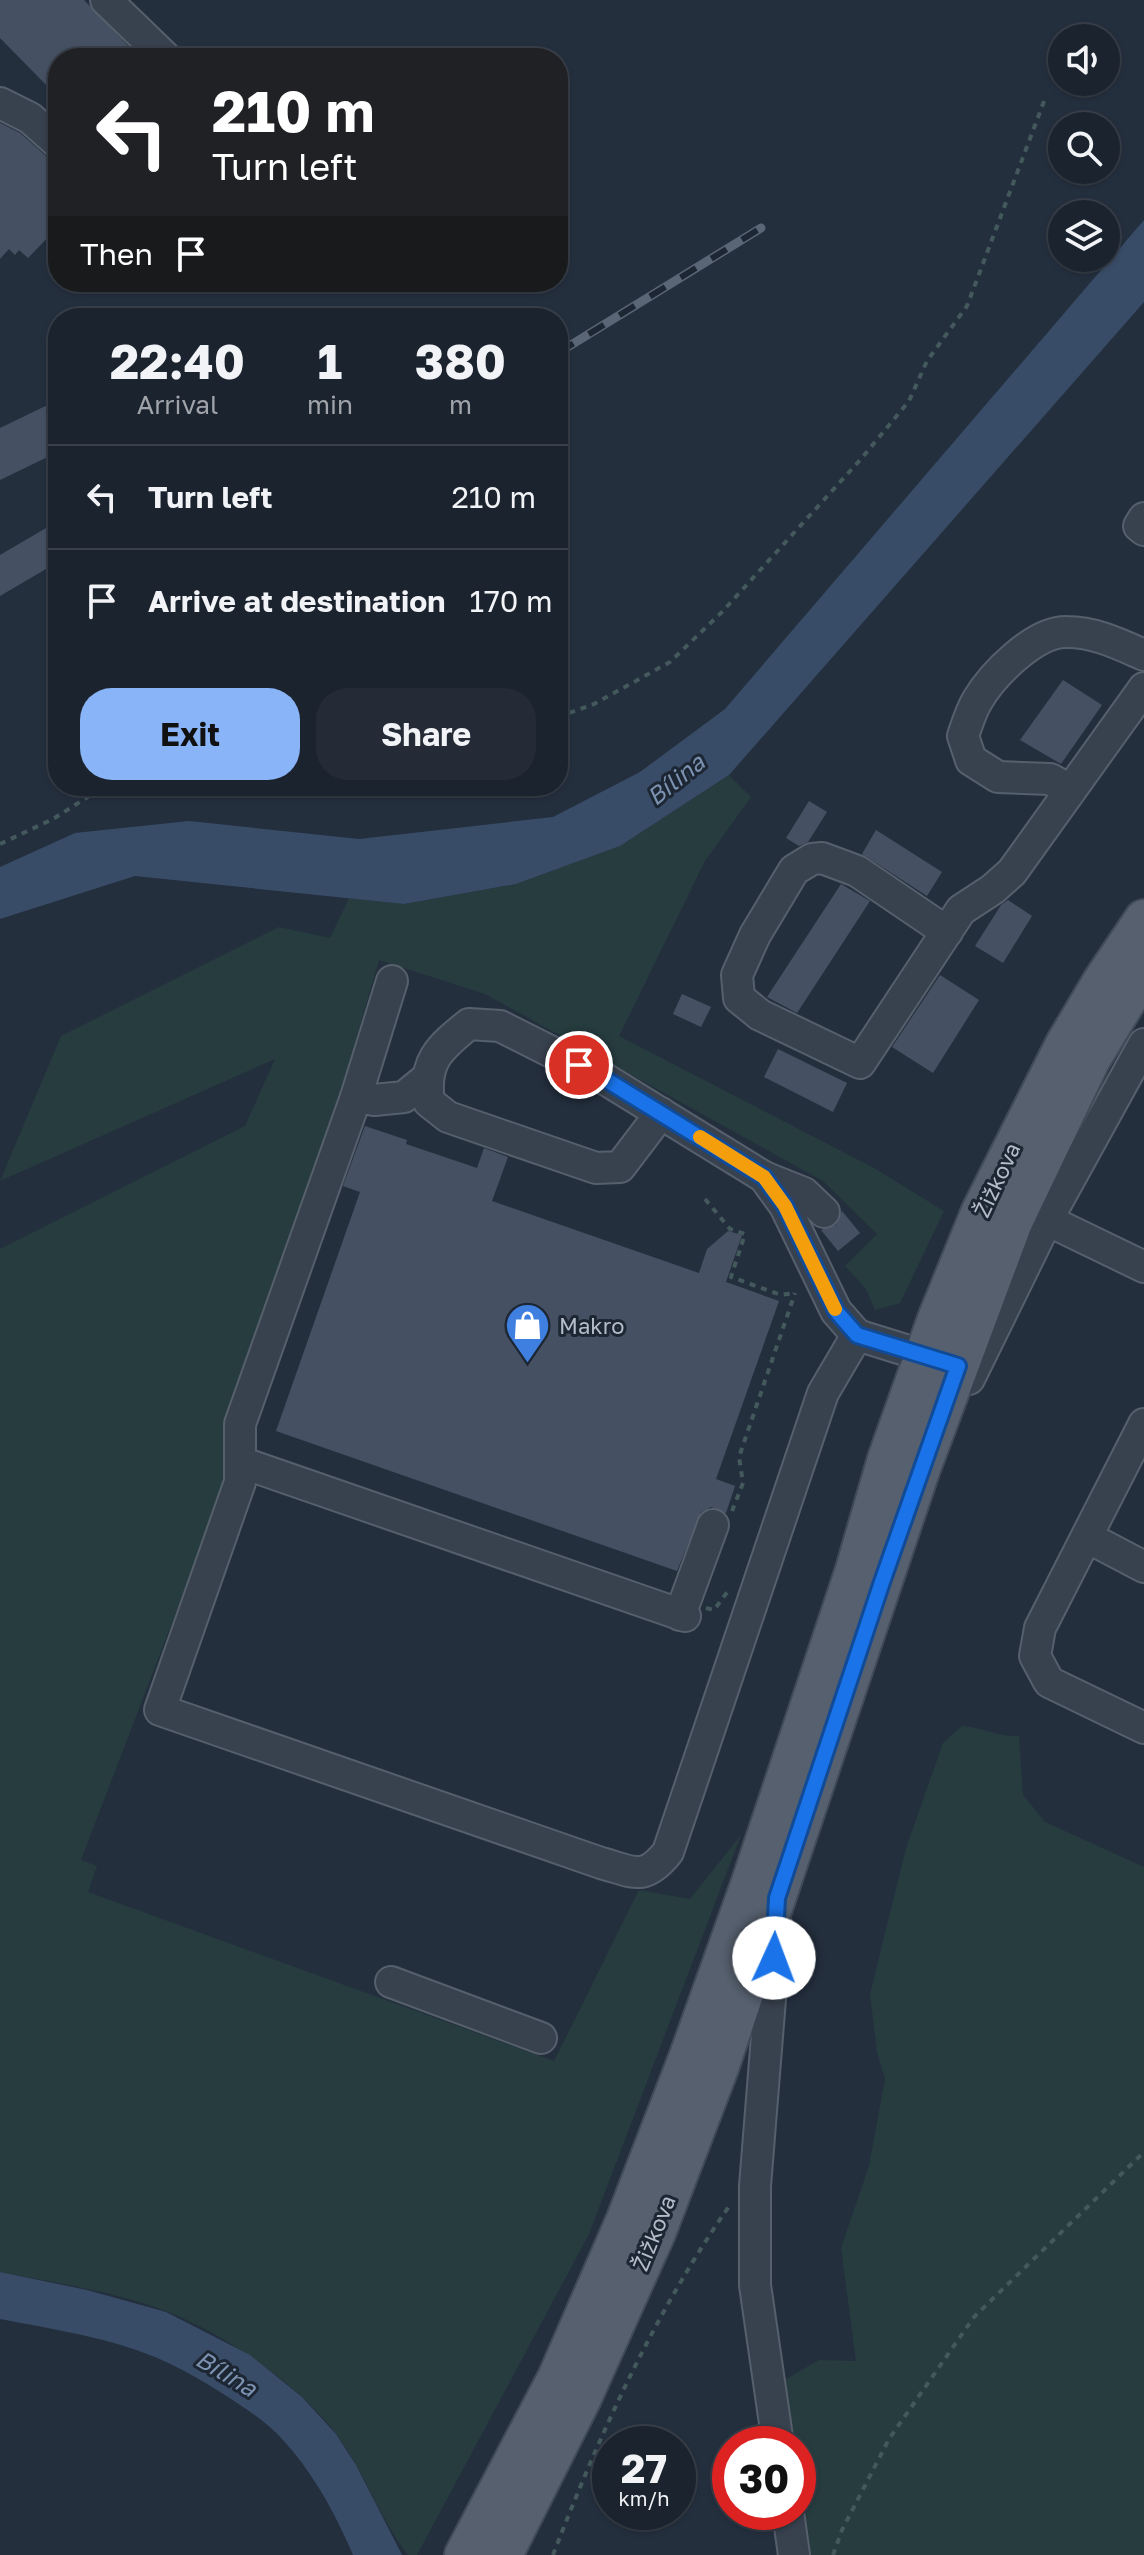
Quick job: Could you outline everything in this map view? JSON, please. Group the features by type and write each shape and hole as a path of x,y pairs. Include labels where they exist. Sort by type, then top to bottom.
{"main road":[{"name":"Žižkova","path":"503,2555 582,2398 656,2233 719,2068 777,1898 904,1465 940,1360 981,1211 1032,1106 1103,980 1144,919"},
{"name":"Žižkova","path":"940,1360 1013,1222 1091,1059 1144,972"},
{"path":"464,2555 557,2378 642,2178 750,1885 854,1573 904,1465"}],"street":[{"path":"106,0 156,48"},
{"path":"0,103 30,118 48,134"},
{"path":"1144,518 1139,526 1144,530"},
{"path":"1070,790 1050,779 998,777 971,760 963,736 977,701 1001,670 1032,643 1064,631 1102,637 1144,655"},
{"path":"947,932 857,871 822,858 812,859 794,870 755,935 737,975 739,998 760,1015 860,1063 947,932 961,910 1012,872 1144,688"},
{"path":"392,981 356,1097 240,1424 240,1482 160,1710 588,1859 642,1873 656,1867 668,1852 823,1393 857,1335"},
{"path":"356,1097 374,1100 404,1097 426,1079 441,1046 469,1024 500,1026 605,1079 764,1177 804,1193 824,1212"},
{"name":"Žižkova","path":"904,1465 991,1338 1047,1220 1144,1044"},
{"path":"426,1079 429,1102 448,1117 596,1168 620,1167 661,1113"},
{"path":"764,1177 785,1206 836,1311 857,1335 940,1360"},
{"path":"1047,1220 1144,1267"},
{"path":"1144,1424 1040,1628 1035,1656 1049,1682 1144,1728"},
{"path":"240,1462 688,1612 720,1524"},
{"path":"1087,1537 1144,1567"},
{"name":"Žižkova","path":"775,2426 755,2285 755,2186 777,1898"},
{"path":"391,1982 541,2038"},
{"path":"791,2530 794,2555"}],"path":[{"path":"568,713 594,704 670,662 722,612 861,459 909,401 927,361 967,306 1046,96"},
{"path":"0,844 53,819 89,796"},
{"path":"705,1199 730,1229 745,1234 731,1277 781,1295 797,1293 739,1457 743,1483 720,1524"},
{"path":"688,1612 714,1610 733,1585"},
{"path":"833,2555 842,2530 889,2439 974,2317 1144,2152"},
{"path":"553,2555 625,2387 695,2254 733,2200 755,2186"}],"green space":[{"path":"729,775 751,797 705,861 619,1036 874,1168 944,1211 900,1303 875,1310 866,1289 845,1266 877,1234 823,1181 485,994 379,960 231,1469 81,1860 97,1866 88,1892 554,2061 639,1890 690,1899 741,1835 589,2234 417,2555 408,2555 337,2435 303,2398 236,2347 189,2321 146,2304 0,2272 0,1249 245,1126 275,1059 0,1181 61,1036 279,927 330,938 349,898 404,904 516,884 620,846"},
{"path":"962,1726 1019,1736 1023,1795 1045,1822 1144,1867 1144,2555 804,2555 801,2530 816,2530 816,2426 782,2426 776,2385 819,2360 856,2361 841,2248 869,2166 885,2079 877,2052 870,1994 906,1848 943,1743"}],"water":[{"name":"Bílina","path":"1144,220 1144,302 729,775 620,846 516,884 404,904 135,876 0,919 0,867 75,833 189,821 359,839 553,817 640,772 725,709 1099,272 1120,272 1120,248"},
{"name":"Bílina","path":"0,2272 87,2290 166,2312 250,2355 302,2397 336,2434 356,2465 402,2555 353,2555 323,2494 283,2440 256,2416 200,2379 155,2357 117,2344 0,2319"}],"building":[{"path":"0,0 84,0 130,48 48,48 48,87 0,38"},
{"path":"0,123 20,133 48,157 48,237 28,258 19,250 15,255 9,249 0,259"},
{"path":"48,405 48,457 0,480 0,428"},
{"path":"48,527 48,568 0,596 0,555"},
{"path":"1063,680 1102,705 1061,764 1020,740"},
{"path":"809,801 827,812 808,842 799,846 786,838"},
{"path":"876,830 942,872 927,896 862,854"},
{"path":"841,884 870,901 797,1013 767,997"},
{"path":"1008,900 1032,916 1003,963 975,946 1001,905"},
{"path":"940,975 979,1000 933,1073 892,1047"},
{"path":"682,994 711,1007 701,1027 673,1014"},
{"path":"778,1049 847,1083 833,1112 764,1077"},
{"name":"Makro","path":"365,1126 407,1140 406,1144 477,1168 484,1148 508,1157 492,1201 699,1273 707,1249 728,1231 742,1235 726,1282 779,1301 716,1479 735,1486 726,1513 711,1507 701,1512 677,1571 276,1431 360,1192 343,1186"},
{"path":"842,1211 860,1233 838,1251 821,1230 836,1225"}],"railway":[{"path":"568,347 761,228"}],"slow traffic":[{"path":"700,1137 764,1177 785,1206 835,1309"}],"place":[{"name":"Makro","path":"528,1365"}],"route":[{"path":"579,1065 764,1177 785,1206 836,1311 857,1335 958,1366 777,1898 774,1958"}]}
